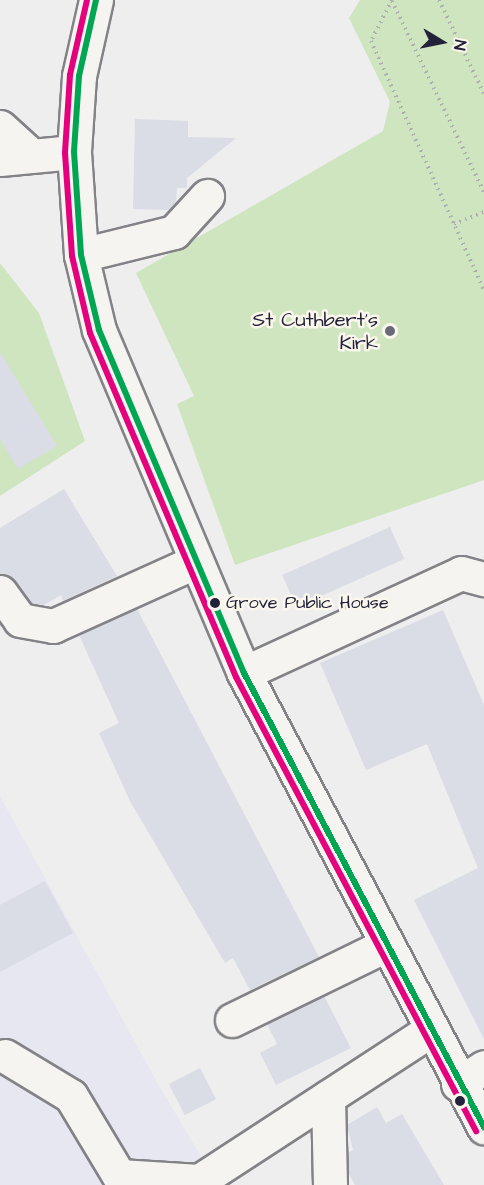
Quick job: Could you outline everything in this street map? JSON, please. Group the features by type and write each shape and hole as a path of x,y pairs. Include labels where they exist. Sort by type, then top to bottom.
{"main road":[{"path":"96,0 79,76 74,153 81,255 99,330 195,562 244,673 429,1031 471,1075 484,1127"},
{"path":"0,127 32,156"},
{"path":"0,159 74,153"},
{"path":"81,255 174,232 207,196"},
{"path":"0,592 20,620 53,626 195,562"},
{"path":"244,673 461,573 484,579"},
{"path":"232,1020 386,945"},
{"path":"5,1056 71,1096 119,1176 199,1181 429,1031"},
{"path":"328,1097 330,1185"}],"path":[{"path":"392,0 484,192"},
{"path":"392,0 371,41 484,290"},
{"path":"439,0 484,94"},
{"path":"454,224 484,212"}],"shaded area":[{"path":"0,796 158,1084 218,1185 0,1185"}],"green space":[{"path":"360,0 484,0 484,480 235,565 177,404 194,396 136,273 383,131 390,102 349,18"},
{"path":"0,263 39,313 85,441 0,496"}],"building":[{"path":"135,119 188,121 188,137 236,138 187,178 187,188 177,188 176,202 169,210 133,209"},
{"path":"0,352 57,446 18,469 0,439"},
{"path":"64,489 117,576 63,601 61,595 44,605 31,603 15,581 0,574 0,528"},
{"path":"390,527 404,559 296,607 282,575"},
{"path":"137,609 319,957 250,990 233,958 225,963 130,801 99,733 119,723 79,635"},
{"path":"443,610 484,705 484,1039 414,900 478,868 427,744 366,770 320,663"},
{"path":"45,881 73,933 0,972 0,905"},
{"path":"324,996 351,1048 276,1085 260,1053 277,1044 267,1024"},
{"path":"200,1068 216,1099 185,1115 169,1084"},
{"path":"377,1107 386,1123 402,1114 444,1185 355,1185 349,1174 348,1153 353,1150 347,1125"}],"transit line":[{"path":"87,0 70,75 65,153 72,256 90,333 236,677 476,1131"},
{"path":"96,0 79,76 74,152 81,255 99,330 244,673 484,1127"}],"place":[{"name":"St Cuthbert's Kirk","path":"390,331"},
{"name":"Grove Public House","path":"215,603"}]}
